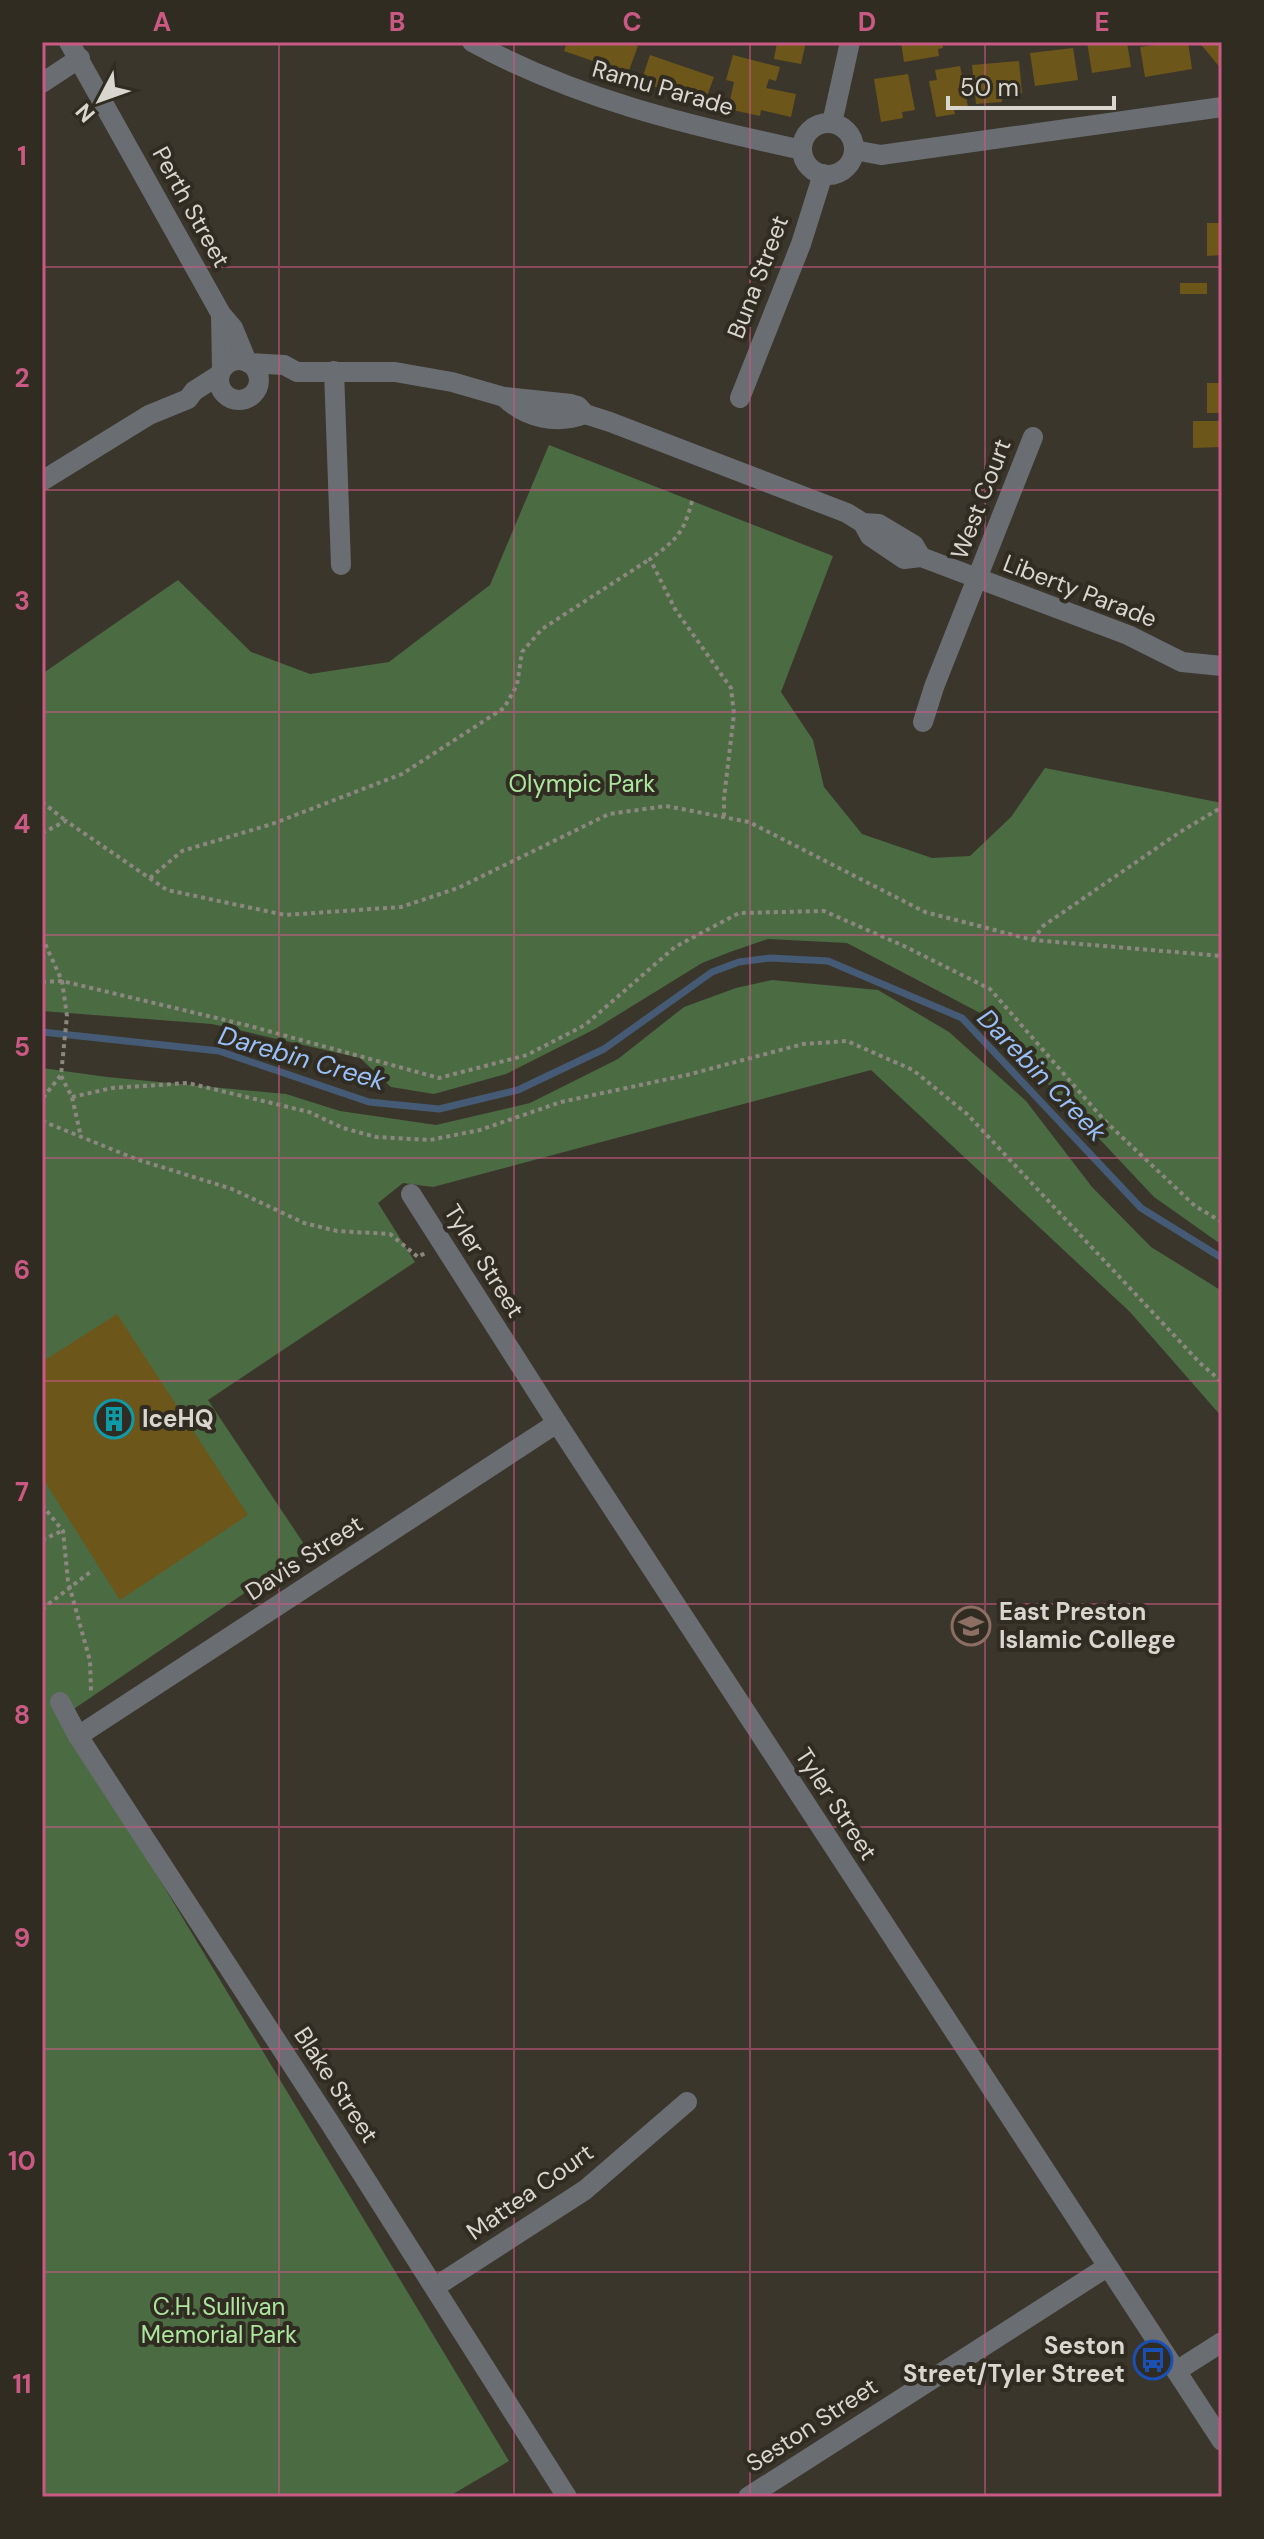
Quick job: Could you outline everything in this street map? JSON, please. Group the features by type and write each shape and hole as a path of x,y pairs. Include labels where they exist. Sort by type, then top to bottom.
{"street":[{"name":"Ramu Parade","path":"472,42 578,92 698,128 802,150"},
{"path":"832,123 850,42"},
{"path":"42,83 74,50"},
{"name":"Perth Street","path":"74,50 221,314 233,328 248,362"},
{"path":"854,150 881,155 1222,107"},
{"path":"824,123 840,125 850,136 854,150 852,159 840,172 823,174 808,166 802,150 802,143 810,129 824,123"},
{"name":"Buna Street","path":"740,398 801,244 823,174"},
{"name":"Perth Street","path":"221,314 221,372"},
{"path":"42,481 149,415 188,399 233,361 248,362 258,376 254,392 245,398 217,396 200,401 188,399"},
{"name":"Liberty Parade","path":"248,362 284,365 297,372 395,372 421,376 504,397 518,410 531,416 562,419 585,414 834,508 863,523 870,536 904,559 921,557 1128,635 1182,662 1222,666"},
{"path":"334,371 341,565"},
{"path":"221,372 222,390 229,397"},
{"name":"Liberty Parade","path":"254,392 297,372"},
{"name":"West Court","path":"923,722 1033,437"},
{"name":"Tyler Street","path":"411,1194 557,1423 1222,2441"},
{"name":"Davis Street","path":"78,1736 557,1423"},
{"name":"Blake Street","path":"60,1702 78,1736 435,2287 567,2497"},
{"name":"Mattea Court","path":"435,2287 585,2190 687,2102"},
{"name":"Seston Street","path":"748,2497 1107,2267"},
{"path":"1178,2370 1222,2342"}],"path":[{"path":"150,878 182,851 272,824 402,774 504,708 517,685 522,652 542,629 676,540 687,524 692,501"},
{"path":"650,559 675,609 731,688 734,714 724,817"},
{"path":"42,802 167,890 285,915 401,907 458,888 609,814 666,806 749,822 925,912 1033,940 1222,956"},
{"path":"1033,940 1043,926 1169,839 1222,807"},
{"path":"42,833 66,821"},
{"path":"42,982 62,981 250,1026 439,1078 527,1055 585,1025 675,947 739,913 824,911 990,989 1104,1120 1195,1206 1222,1222"},
{"path":"42,937 62,981 67,1016 61,1075 72,1097 81,1137"},
{"path":"72,1097 112,1088 188,1083 309,1112 343,1128 376,1137 430,1140 480,1130 561,1102 673,1078 803,1044 847,1041 913,1070 967,1114 1200,1363 1222,1382"},
{"path":"43,1096 61,1075"},
{"path":"42,1121 136,1159 232,1189 304,1223 337,1231 390,1234 418,1257 442,1245"},
{"path":"42,1505 63,1531 70,1588 90,1661 91,1691"},
{"path":"42,1540 63,1531"},
{"path":"42,1609 93,1570"}],"green space":[{"name":"Olympic Park","path":"549,445 833,556 781,692 813,740 824,787 862,834 932,858 970,856 1011,817 1045,768 1222,803 1222,1245 1154,1197 982,1014 847,943 768,939 730,952 702,963 595,1029 506,1074 434,1094 391,1087 360,1058 212,1024 42,1011 42,674 178,580 251,652 310,674 389,662 490,585"},
{"name":"C.H. Sullivan Memorial Park","path":"772,980 878,990 949,1032 1026,1101 1092,1187 1151,1247 1222,1291 1222,1417 1130,1312 871,1070 433,1187 403,1183 378,1203 415,1262 208,1400 308,1550 62,1717 509,2461 448,2497 42,2497 42,1068 286,1094 340,1111 436,1125 530,1103 618,1059 684,1007 736,988"}],"building":[{"path":"567,42 626,42 638,46 628,73 564,51"},
{"path":"777,42 806,42 801,64 774,59"},
{"path":"901,42 942,42 943,48 938,49 939,56 904,62"},
{"path":"1087,42 1127,42 1131,67 1092,73"},
{"path":"1155,42 1188,42 1192,69 1145,77 1140,47 1155,45"},
{"path":"1199,42 1222,42 1222,70"},
{"path":"1073,48 1078,80 1035,86 1030,53"},
{"path":"650,55 714,77 704,104 641,82"},
{"path":"733,55 780,67 776,81 769,79 766,88 796,94 791,117 761,110 760,116 728,109 734,82 726,80"},
{"path":"1019,61 1022,93 1002,95 1002,102 976,104 972,65"},
{"path":"960,66 968,107 954,110 955,114 936,117 929,81 937,80 935,70"},
{"path":"908,74 915,110 902,112 903,118 881,122 874,79"},
{"path":"1207,223 1222,223 1222,255 1207,256"},
{"path":"1180,283 1207,283 1207,294 1180,294"},
{"path":"1207,383 1222,383 1222,413 1207,413"},
{"path":"1193,421 1222,421 1222,447 1193,448"},
{"name":"IceHQ","path":"117,1314 248,1515 120,1600 42,1477 42,1362"}],"waterway":[{"name":"Darebin Creek","path":"42,1032 219,1051 369,1102 439,1109 518,1090 604,1049 712,972 739,962 770,958 828,961 962,1018 1141,1208 1222,1258"}],"place":[{"name":"IceHQ","path":"114,1419"},
{"name":"East Preston Islamic College","path":"971,1626"},
{"name":"Seston Street/Tyler Street","path":"1153,2360"}]}
